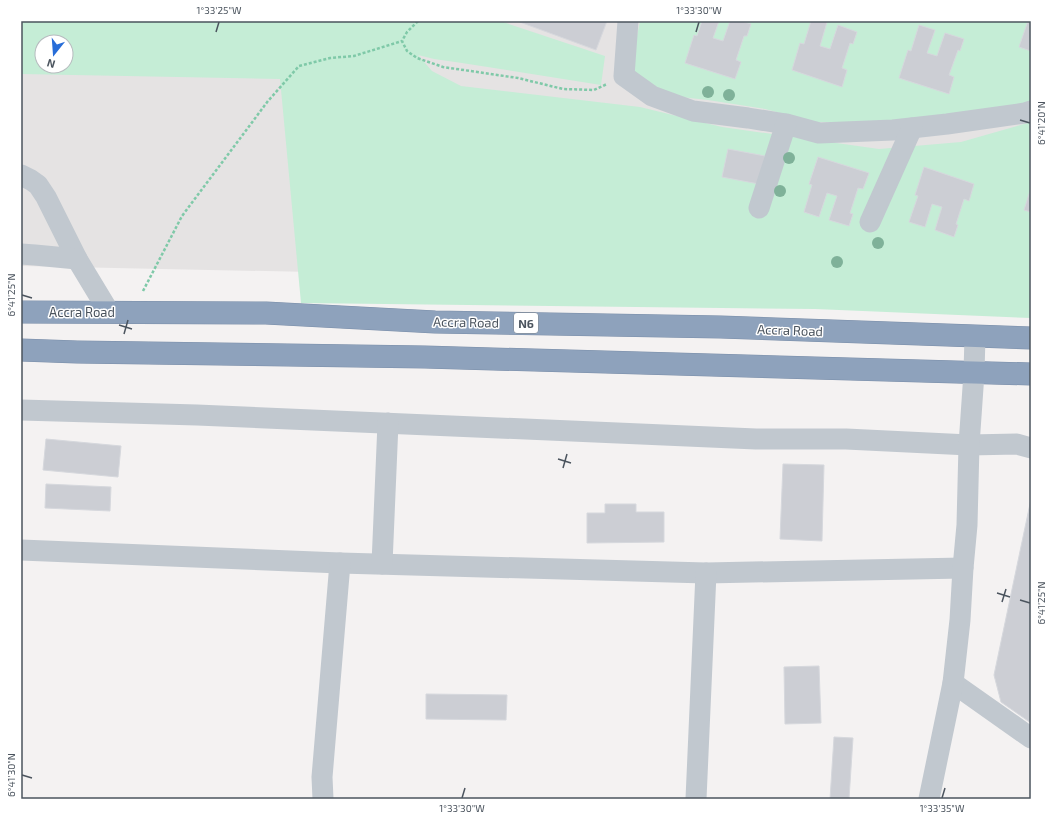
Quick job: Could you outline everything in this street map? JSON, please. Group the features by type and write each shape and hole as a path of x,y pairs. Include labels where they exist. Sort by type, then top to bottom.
{"highway":[{"name":"Accra Road","path":"21,312 266,313 435,322 721,327 1031,338"},
{"path":"21,350 425,357 1031,374"}],"street":[{"path":"628,21 624,76 652,96 693,111 786,124 819,132 893,130 946,124 1031,111"},
{"path":"760,208 786,124"},
{"path":"870,222 912,128"},
{"path":"21,176 38,185 46,197 77,259 109,312"},
{"path":"21,254 77,259"},
{"path":"929,799 953,683 960,620 967,525 975,336"},
{"path":"21,410 196,415 756,439 846,439 970,445 1016,444 1031,448"},
{"path":"382,564 388,423"},
{"path":"21,550 340,563 706,573 963,568"},
{"path":"323,799 322,777 340,563"},
{"path":"696,799 706,573"},
{"path":"953,683 1031,738"}],"path":[{"path":"132,312 182,216 268,101 299,66 330,58 354,56 402,41 407,32 418,21"},
{"path":"402,41 407,51 417,58 443,67 518,78 563,89 594,90 624,76"}],"shaded area":[{"path":"21,21 1031,21 1031,287 21,266"}],"green space":[{"path":"21,21 500,21 605,56 601,85 434,59 418,55 432,71 461,86 640,107 722,127 879,149 961,142 1031,122 1031,318 815,309 301,303 280,79 21,74"},
{"path":"640,21 1031,21 1031,106 978,114 869,122 814,122 765,109 671,96 633,72 633,56"}],"building":[{"path":"517,21 607,21 596,50"},
{"path":"702,21 719,21 713,38 723,41 730,21 741,21 751,24 747,36 744,36 736,60 741,62 735,79 685,63 694,35 697,36"},
{"path":"811,21 827,22 820,46 830,49 838,25 857,32 853,44 850,43 842,68 847,70 842,87 792,70 800,43 804,44"},
{"path":"1028,21 1031,21 1031,51 1019,47"},
{"path":"919,25 935,30 927,53 937,56 945,33 964,39 960,51 958,50 949,75 954,77 949,94 899,78 908,50 911,51"},
{"path":"728,149 765,156 759,184 722,177"},
{"path":"818,157 869,173 863,189 858,188 850,213 853,214 849,226 829,220 837,196 827,193 819,217 804,212 812,185 809,184"},
{"path":"924,167 974,184 969,201 964,199 956,224 958,225 954,237 935,230 942,207 932,204 925,227 909,222 918,196 915,195"},
{"path":"1031,188 1031,212 1024,210"},
{"path":"46,439 121,446 118,477 43,470"},
{"path":"783,464 824,465 822,541 780,539"},
{"path":"46,484 111,487 110,511 45,508"},
{"path":"1031,499 1031,723 1001,702 994,675"},
{"path":"605,504 636,504 636,512 664,512 664,542 587,543 587,513 605,513"},
{"path":"819,666 821,723 785,724 784,667"},
{"path":"426,694 507,695 506,720 426,719"},
{"path":"834,737 853,738 849,799 830,799"}]}
